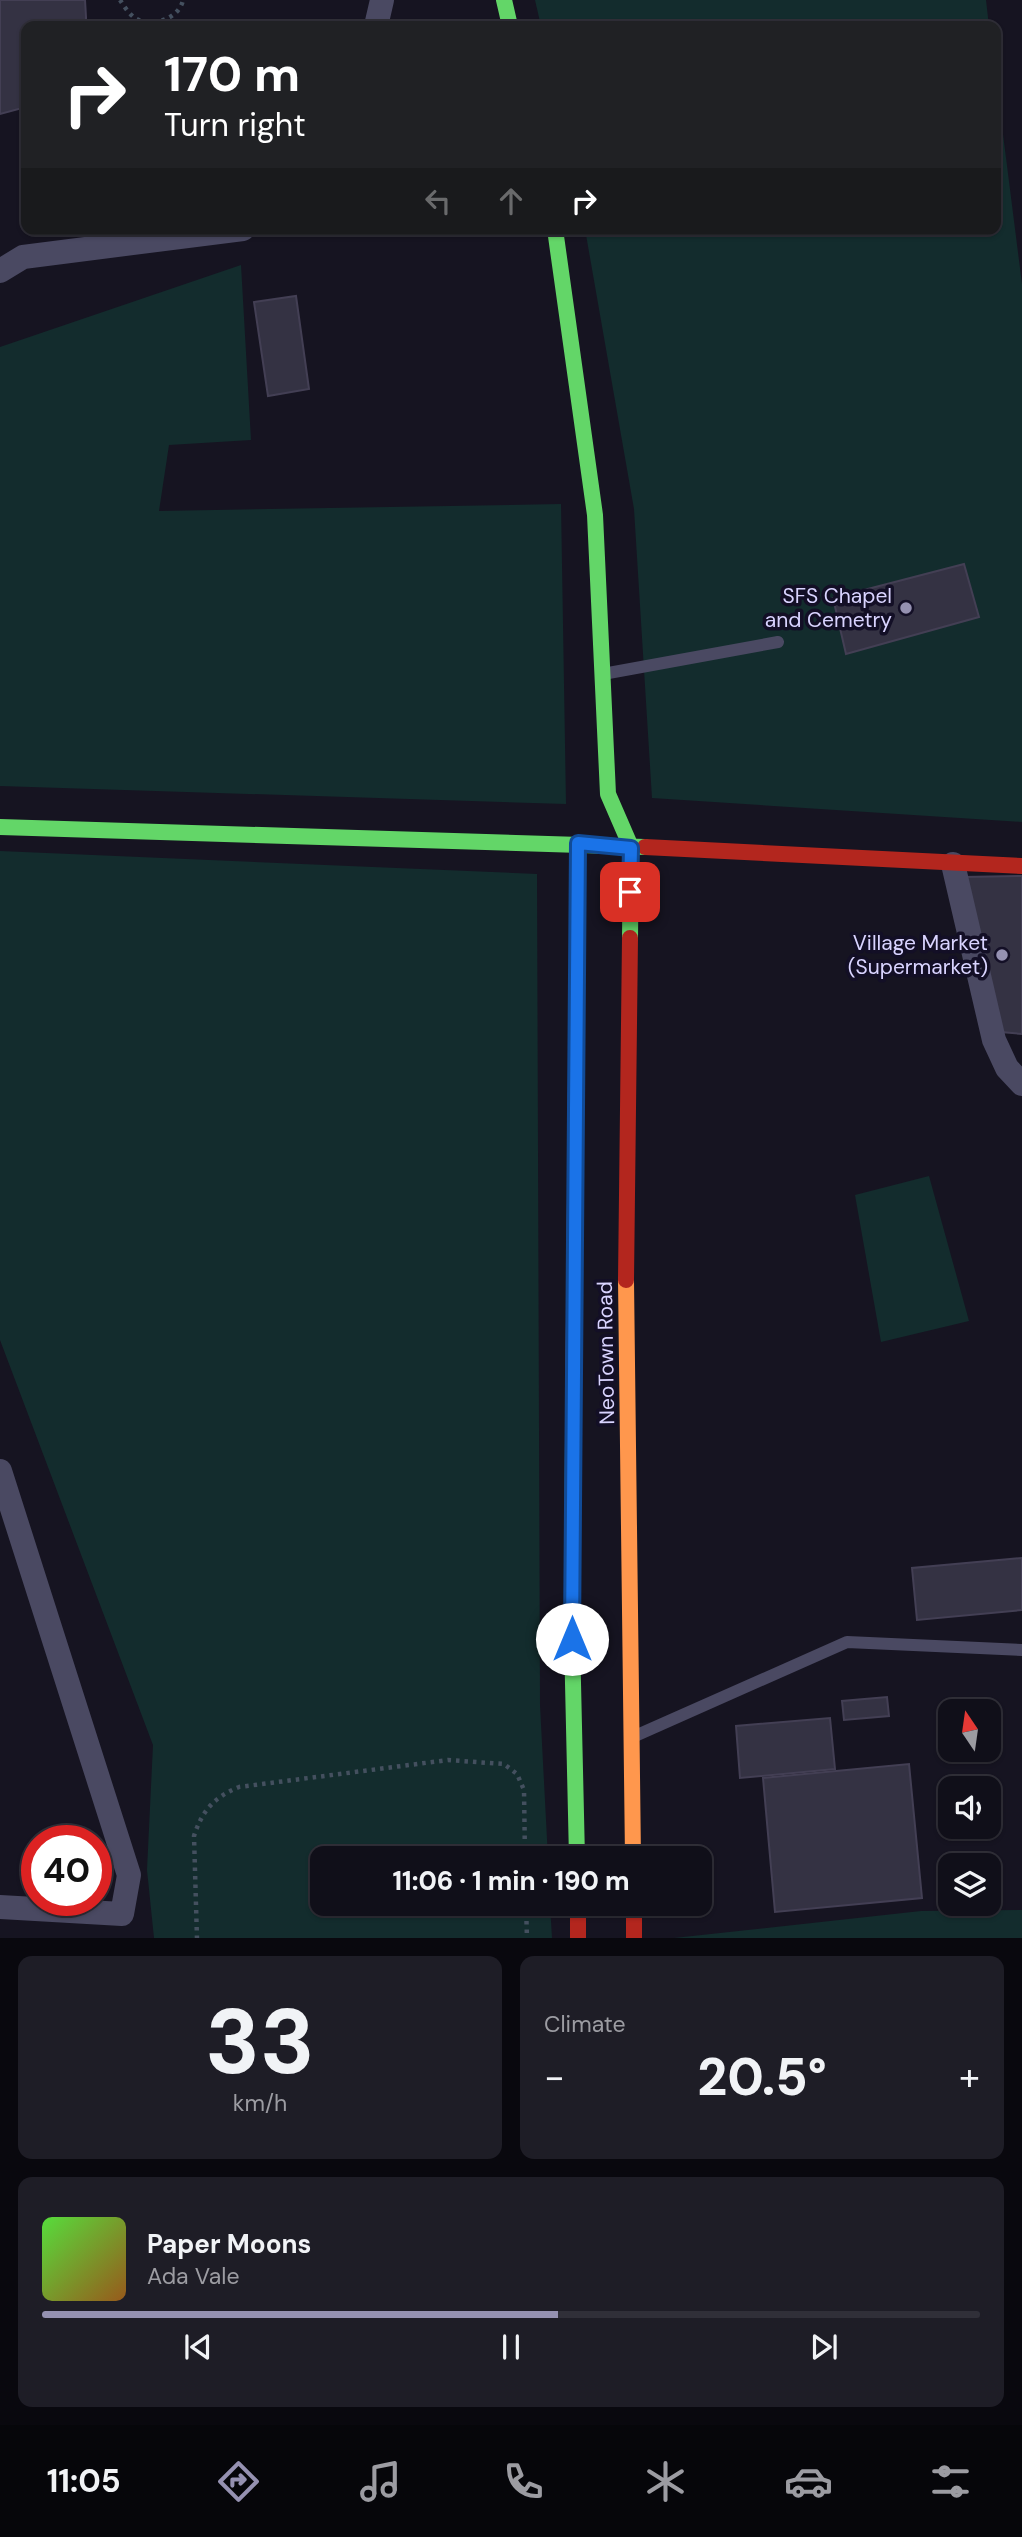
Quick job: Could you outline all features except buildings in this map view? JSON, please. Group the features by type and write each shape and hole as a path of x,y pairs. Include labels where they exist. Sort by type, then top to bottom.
{"street":[{"path":"377,21 382,0"},
{"path":"504,0 509,21"},
{"path":"0,271 23,257 196,235"},
{"path":"556,235 595,515 608,794 631,848"},
{"path":"596,814 608,794"},
{"path":"0,827 581,838 631,848 1022,866"},
{"name":"NeoTown Road","path":"576,1846 572,1625 581,838"},
{"name":"NeoTown Road","path":"631,848 626,1290 633,1846"},
{"path":"953,864 994,1040 1007,1068 1022,1084"},
{"path":"0,1471 7,1520 129,1875 122,1914 0,1907"},
{"path":"578,1916 578,1938"},
{"path":"634,1916 634,1938"}],"lane":[{"path":"603,674 779,642"},
{"path":"632,1738 848,1642 1022,1650"}],"path":[{"path":"120,0 134,17 148,21"},
{"path":"157,21 168,19 182,7 183,0"},
{"path":"197,1938 194,1836 207,1807 216,1798 239,1787 448,1760 504,1764 522,1781 525,1846"},
{"path":"526,1916 527,1938"}],"green space":[{"path":"535,0 986,0 988,21 540,21"},
{"path":"1001,118 1022,284 1022,822 652,798 634,509 586,235 1001,235"},
{"path":"241,265 251,440 169,445 159,511 561,504 566,804 0,786 0,347"},
{"path":"0,851 537,874 540,1705 547,1846 310,1846 310,1916 551,1916 552,1938 154,1938 147,1870 153,1745 0,1340"},
{"path":"929,1176 969,1321 881,1342 855,1195"},
{"path":"1001,1910 1022,1910 1022,1938 674,1938 921,1911 938,1911 938,1916 1001,1916"}],"traffic: fast":[{"path":"504,0 509,21"},
{"path":"556,235 595,515 608,794 631,847 630,938"},
{"path":"0,827 645,847"},
{"path":"573,1442 572,1639 577,1846"}],"traffic: slow":[{"path":"573,1442 578,843"},
{"path":"626,1280 633,1846"}],"traffic: jam":[{"path":"645,847 1022,866"},
{"path":"626,1280 630,938"},
{"path":"578,1916 578,1938"},
{"path":"634,1916 634,1938"}],"place":[{"name":"SFS Chapel and Cemetry","path":"906,608"},
{"name":"Village Market (Supermarket)","path":"1002,955"}],"route":[{"path":"572,1639 578,843 631,848 630,892"}]}
